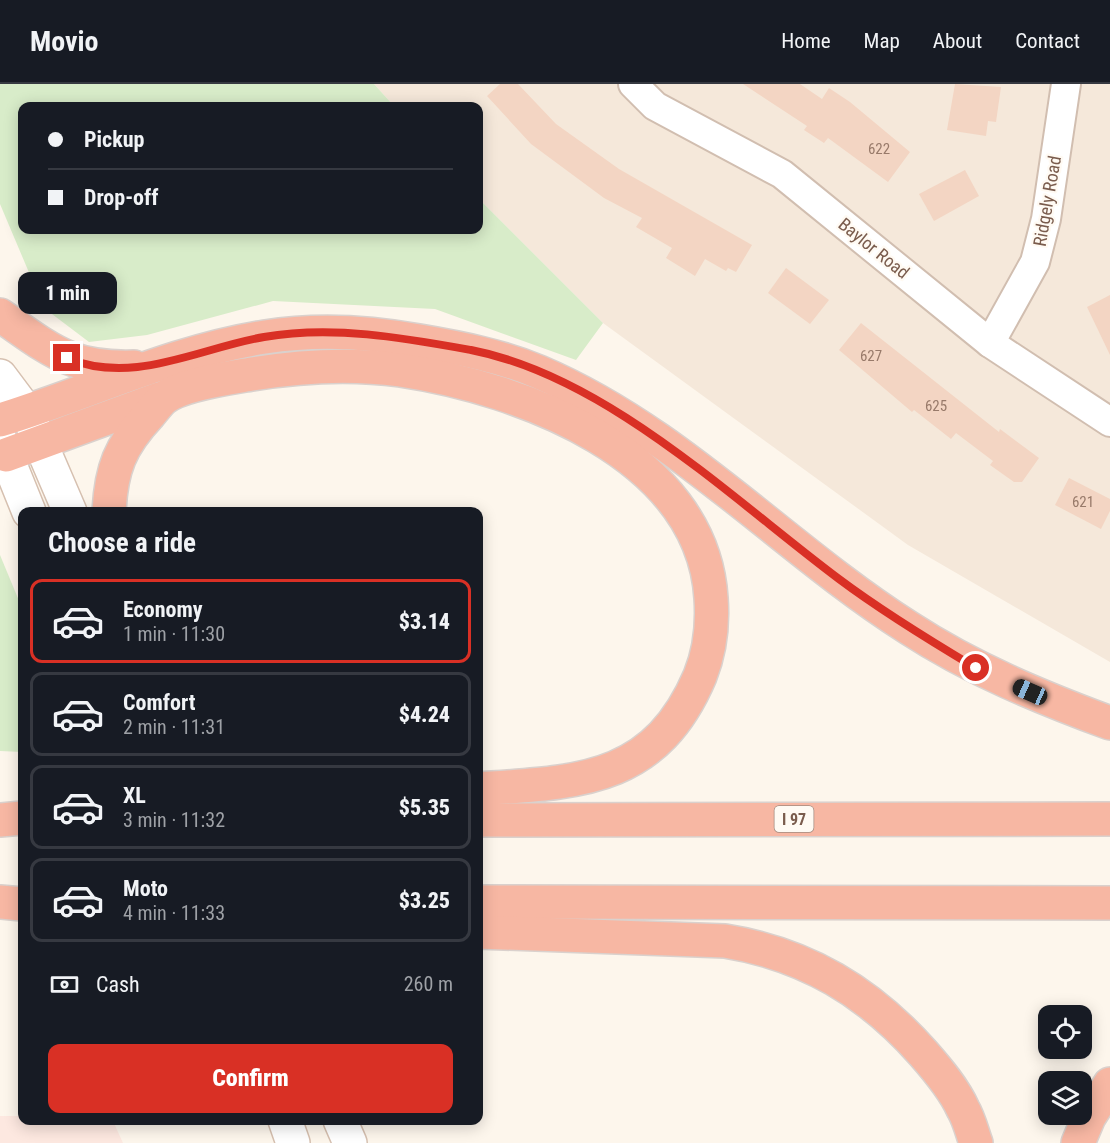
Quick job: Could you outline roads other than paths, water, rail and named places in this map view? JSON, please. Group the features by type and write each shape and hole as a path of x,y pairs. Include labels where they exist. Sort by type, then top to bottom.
{"highway":[{"path":"0,315 55,354 78,363 162,381 208,381 272,371 335,365 399,370 468,384 523,402 580,426 655,478 678,503 700,543 710,578 713,616 707,658 689,701 662,736 633,761 589,778 483,789"},
{"path":"3,447 39,444 162,381 200,352 265,337 332,332 402,338 475,351 537,371 593,398 655,438 841,581 909,628 976,668 1048,700 1110,723"},
{"path":"13,416 162,381"},
{"path":"110,507 115,463 162,381"},
{"path":"0,820 18,819"},
{"name":"I 97","path":"483,820 1110,819"},
{"path":"0,902 18,903"},
{"path":"483,902 1110,903"},
{"path":"483,932 725,941 762,947 814,968 860,993 899,1026 937,1069 963,1108 975,1143"},
{"path":"1078,1143 1089,1117 1110,1084"}],"main road":[{"path":"0,376 13,416 39,444 68,507"},
{"path":"3,447 27,507"},
{"path":"287,1125 293,1143"},
{"path":"342,1125 350,1143"}],"street":[{"name":"Baylor Road","path":"633,84 655,106 782,174 990,343 1110,422"},
{"name":"Ridgely Road","path":"990,343 1035,262 1046,219 1066,84"}]}
